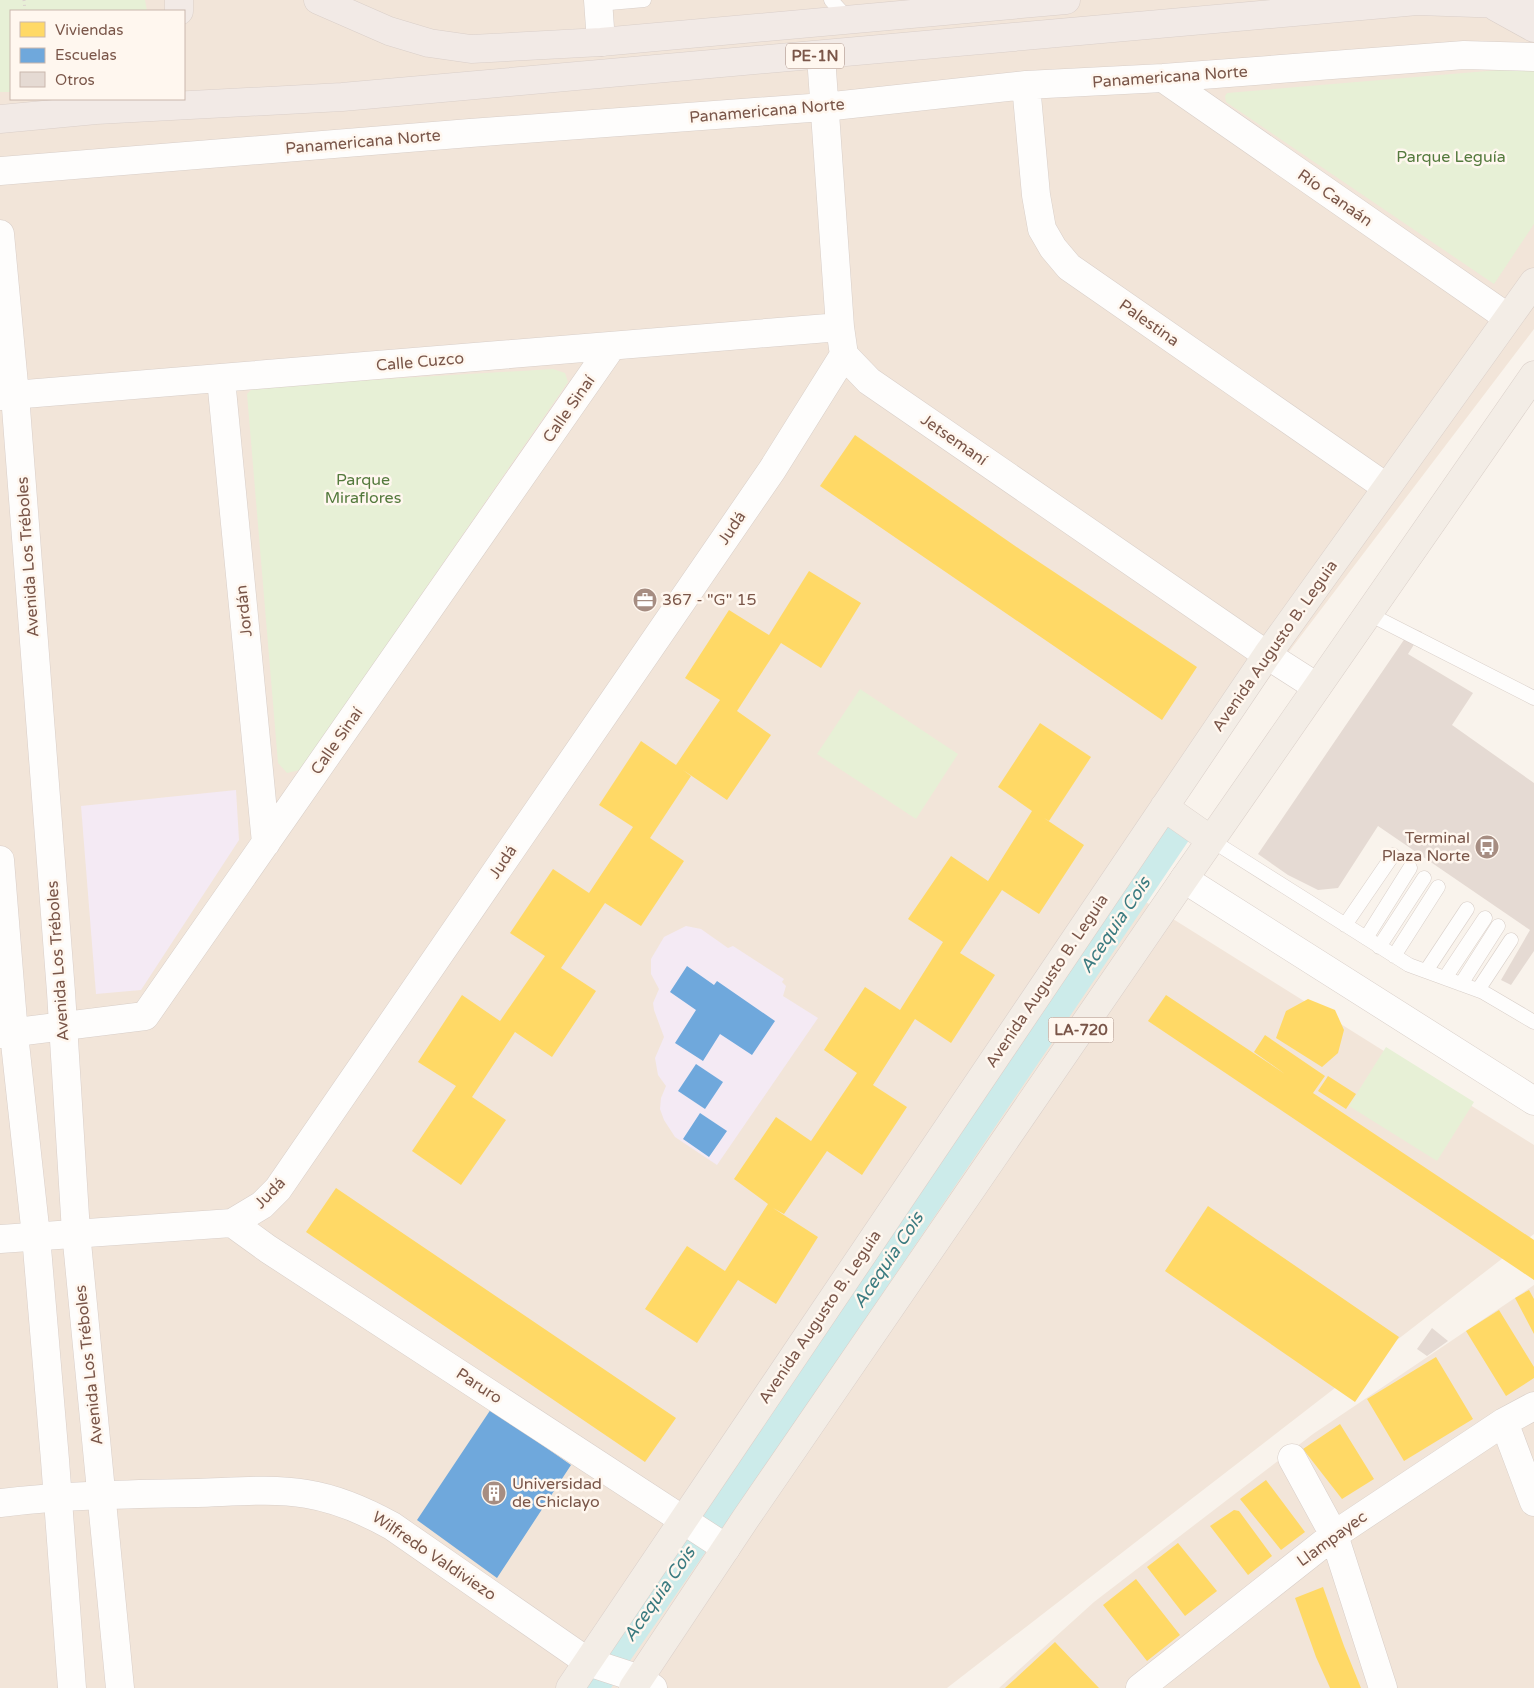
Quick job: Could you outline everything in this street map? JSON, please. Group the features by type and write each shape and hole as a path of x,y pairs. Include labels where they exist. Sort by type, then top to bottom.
{"highway":[{"name":"PE-1N","path":"318,0 389,31 429,42 471,49 601,42 840,10 1066,0"},
{"name":"PE-1N","path":"0,119 96,110 342,97 820,56 1417,1 1534,5"},
{"path":"1493,5 1534,28"},
{"name":"PE-1N","path":"96,110 119,100"}],"main road":[{"name":"Avenida Augusto B. Leguia","path":"570,1688 1267,655 1507,317 1534,282"},
{"name":"LA-720","path":"641,1683 725,1547 1211,840 1534,375"},
{"path":"1164,807 1211,840"}],"street":[{"path":"598,2 601,42"},
{"name":"Panamericana Norte","path":"0,171 824,107 1026,85 1163,78 1464,55 1534,57"},
{"path":"820,56 840,327 844,355"},
{"name":"Río Canaán","path":"1163,78 1507,317"},
{"name":"Palestina","path":"1026,85 1036,195 1042,229 1053,248 1069,267 1386,487"},
{"name":"Avenida Los Tréboles","path":"0,234 8,396 63,1025 76,1232 103,1495 120,1688"},
{"name":"Calle Cuzco","path":"8,396 840,327"},
{"name":"Calle Sinaí","path":"7,1034 63,1025 146,1016 612,346"},
{"name":"Jetsemaní","path":"844,355 869,381 1267,655 1318,687"},
{"name":"Judá","path":"0,1238 232,1223 262,1205 278,1189 772,470 844,355"},
{"name":"Jordán","path":"221,379 266,843"},
{"path":"0,860 7,1034 36,1236 72,1688"},
{"path":"1184,880 1534,1101"},
{"name":"Paruro","path":"232,1223 268,1249 725,1547"},
{"name":"Llampayec","path":"1140,1688 1334,1535 1504,1422 1534,1406"},
{"path":"1504,1422 1534,1502"},
{"path":"1292,1458 1334,1535 1383,1688"},
{"name":"Wilfredo Valdiviezo","path":"0,1503 58,1496 267,1491 307,1494 364,1510 392,1526 589,1662 641,1683"}],"lane":[{"path":"598,2 644,0"},
{"path":"1369,614 1534,698"},
{"path":"1211,840 1409,966 1478,990 1534,1022"},
{"path":"1345,925 1393,855"},
{"path":"1366,938 1410,868"},
{"path":"1379,947 1424,878"},
{"path":"1394,956 1438,887"},
{"path":"1426,971 1467,909"},
{"path":"1445,978 1484,918"},
{"path":"1461,984 1498,926"},
{"path":"1478,990 1511,940"}],"shaded area":[{"path":"0,0 1534,0 1534,329 1114,882 1534,1145 1534,1234 947,1688 0,1688"},
{"path":"236,790 239,840 141,990 96,994 81,806"},
{"path":"686,926 701,929 728,948 733,946 784,979 782,982 786,986 783,996 818,1018 717,1165 675,1137 664,1120 660,1109 661,1098 666,1086 658,1075 655,1058 664,1037 654,1010 653,1003 659,989 651,974 651,959 664,937"},
{"path":"1534,1285 1534,1688 999,1688 1094,1602 1313,1434"}],"green space":[{"path":"0,0 145,0 147,10 10,10 10,92 0,92"},
{"name":"Parque Leguía","path":"1534,67 1534,224 1494,284 1226,102 1225,96 1227,93"},
{"name":"Parque Miraflores","path":"553,369 565,373 568,382 300,770 287,773 278,763 247,394 254,387"},
{"path":"860,689 958,754 916,819 817,754"},
{"path":"1386,1047 1474,1102 1437,1161 1349,1106"}],"building: Viviendas":[{"path":"855,435 1021,550 1197,667 1162,720 820,486"},
{"path":"809,571 861,603 821,668 781,643 737,711 771,735 727,800 683,770 691,776 650,838 684,861 641,926 605,903 561,968 596,991 552,1057 515,1032 472,1097 506,1120 461,1185 412,1151 456,1086 418,1062 462,995 500,1021 545,956 510,933 553,869 589,893 633,827 599,805 641,741 676,765 720,700 685,678 729,610 769,635"},
{"path":"1040,723 1091,757 1049,821 1044,818 1084,845 1039,914 1002,890 960,953 995,975 951,1043 915,1019 873,1085 907,1107 862,1175 827,1151 784,1214 773,1208 818,1237 776,1304 738,1280 697,1343 645,1309 687,1246 725,1271 768,1204 734,1179 776,1117 811,1141 857,1073 824,1050 865,987 900,1010 943,942 908,919 951,856 988,881 1032,811 998,787"},
{"path":"1166,995 1285,1074 1254,1052 1265,1035 1325,1076 1313,1093 1534,1240 1534,1280 1148,1021"},
{"path":"1308,999 1335,1010 1344,1030 1338,1053 1322,1067 1276,1038 1286,1011"},
{"path":"1328,1076 1356,1094 1346,1109 1318,1091"},
{"path":"336,1188 676,1418 645,1462 306,1232"},
{"path":"1208,1206 1399,1337 1355,1402 1165,1271"},
{"path":"1529,1290 1534,1299 1534,1334 1515,1298"},
{"path":"1499,1310 1534,1367 1534,1378 1506,1396 1466,1331"},
{"path":"1436,1357 1473,1419 1404,1461 1367,1399"},
{"path":"1340,1424 1374,1479 1342,1499 1303,1449"},
{"path":"1266,1480 1305,1532 1281,1550 1240,1499"},
{"path":"1234,1510 1239,1511 1272,1556 1248,1575 1210,1526"},
{"path":"1178,1543 1217,1591 1185,1616 1147,1567"},
{"path":"1136,1579 1180,1635 1147,1661 1103,1605"},
{"path":"1323,1587 1361,1688 1330,1688 1316,1657 1295,1598"},
{"path":"1055,1642 1099,1688 1005,1688 1015,1679"}],"building: Escuelas":[{"path":"687,966 714,985 717,981 775,1021 752,1055 720,1034 703,1061 675,1043 696,1010 670,992"},
{"path":"696,1064 723,1082 705,1109 678,1091"},
{"path":"700,1113 727,1131 709,1157 683,1139"},
{"name":"Universidad de Chiclayo","path":"491,1409 571,1465 497,1578 417,1520"}],"building: Otros":[{"path":"1412,628 1422,632 1408,654 1473,693 1452,725 1534,783 1534,951 1511,985 1501,980 1530,930 1378,826 1338,888 1318,890 1288,875 1258,854"},
{"path":"1432,1328 1448,1341 1427,1356 1417,1349"}],"waterway":[{"name":"Acequia Cois","path":"594,1688 765,1442 1179,830"}],"place":[{"name":"367 - \"G\" 15","path":"645,600"},
{"name":"Terminal Plaza Norte","path":"1487,847"},
{"name":"Universidad de Chiclayo","path":"494,1493"}]}
